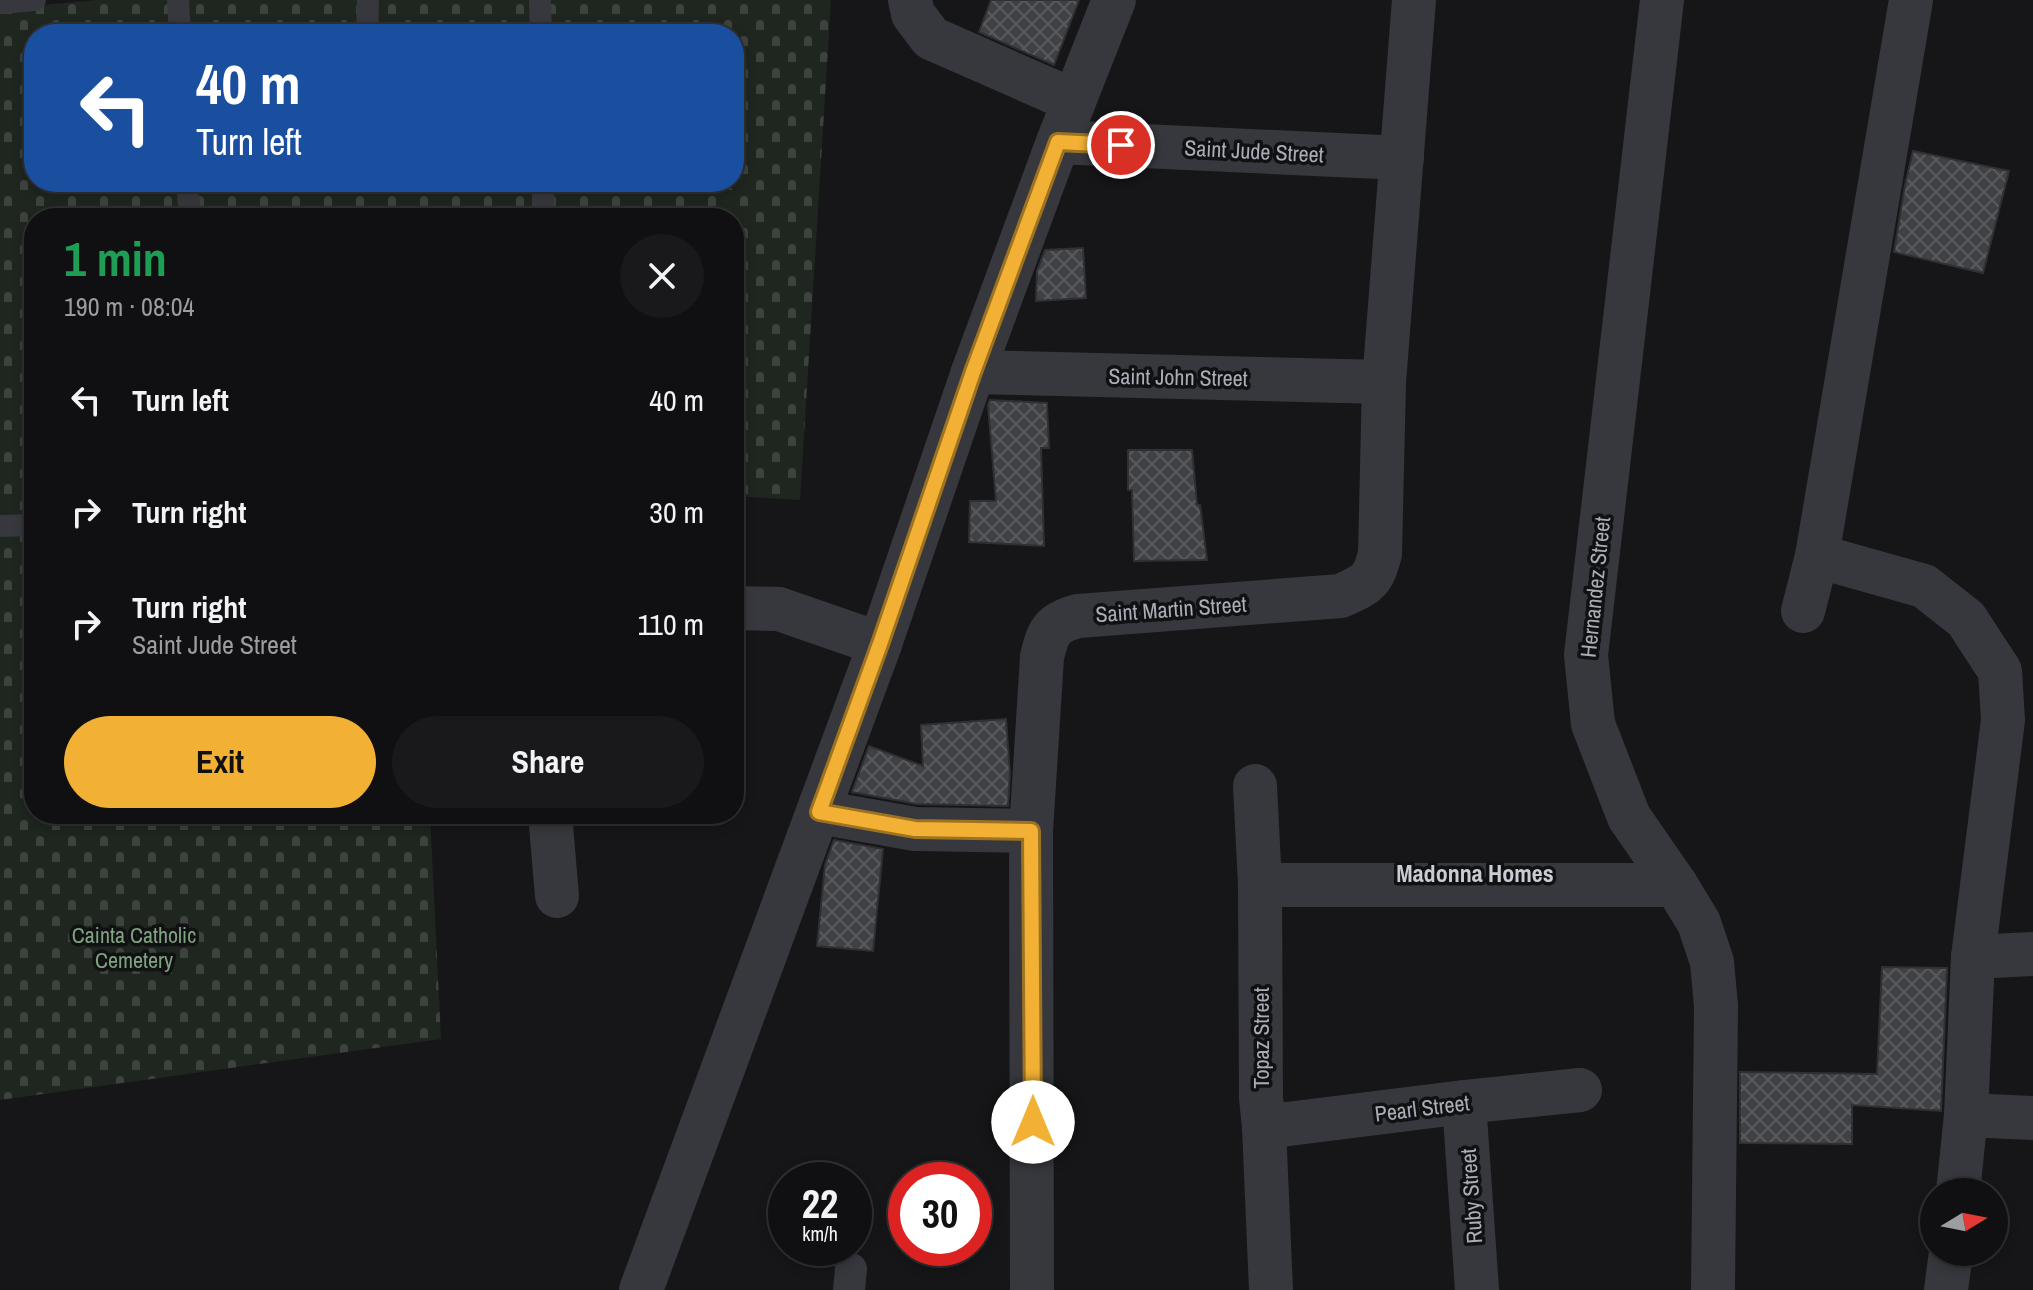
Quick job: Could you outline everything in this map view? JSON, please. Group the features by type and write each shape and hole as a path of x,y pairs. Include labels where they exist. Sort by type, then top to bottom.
{"street":[{"path":"910,0 913,14 931,38 1074,101"},
{"path":"641,1290 880,644 973,372 1114,0"},
{"name":"Saint Martin Street","path":"1032,1290 1031,831 1042,657 1047,636 1062,620 1078,616 1341,596 1364,586 1375,574 1380,554 1384,382 1414,0"},
{"name":"Hernandez Street","path":"1662,0 1586,655 1593,724 1629,817 1699,923 1712,962 1716,1006 1713,1290"},
{"path":"1803,611 1817,556 1911,0"},
{"name":"Saint Jude Street","path":"1058,142 1402,158"},
{"name":"Saint John Street","path":"973,372 1384,382"},
{"path":"1817,556 1924,586 1966,619 2000,671 2003,720 1973,957 1966,1115 1959,1178"},
{"path":"744,608 779,609 880,644"},
{"name":"Topaz Street","path":"1255,786 1260,885 1261,1098 1271,1290"},
{"path":"819,812 915,829 1031,831"},
{"path":"551,824 557,896"},
{"path":"1260,885 1676,885"},
{"path":"1973,957 2033,954"},
{"name":"Pearl Street","path":"1264,1127 1580,1090"},
{"name":"Ruby Street","path":"1464,1102 1477,1290"},
{"path":"1966,1115 2033,1118"},
{"path":"1946,1290 1949,1266"}],"lane":[{"path":"0,3 35,0"},
{"path":"178,0 179,24"},
{"path":"367,24 368,0"},
{"path":"540,0 541,24"},
{"path":"0,526 24,525"}],"green space":[{"name":"Cainta Catholic Cemetery","path":"97,0 831,0 800,500 744,497 744,208 24,208 24,824 430,824 441,1039 0,1100 0,9"}],"building":[{"path":"991,0 1079,0 1054,65 979,32"},
{"path":"1913,151 2009,171 1983,273 1894,252"},
{"path":"1083,248 1086,298 1036,301 1037,271 1045,250"},
{"path":"990,400 1047,403 1049,448 1041,448 1044,546 969,542 970,501 996,501"},
{"path":"1128,450 1192,450 1197,505 1200,505 1207,560 1134,561"},
{"path":"1006,719 1010,773 1008,806 917,804 852,792 869,746 923,766 921,725"},
{"path":"834,840 883,849 873,951 817,946 825,865"},
{"path":"1882,967 1947,968 1941,1111 1852,1105 1852,1144 1740,1143 1740,1072 1877,1074"}],"district":[{"name":"Madonna Homes","path":"1475,873"}],"route":[{"path":"1033,1122 1031,831 915,829 819,812 973,372 1058,142 1121,145"}]}
